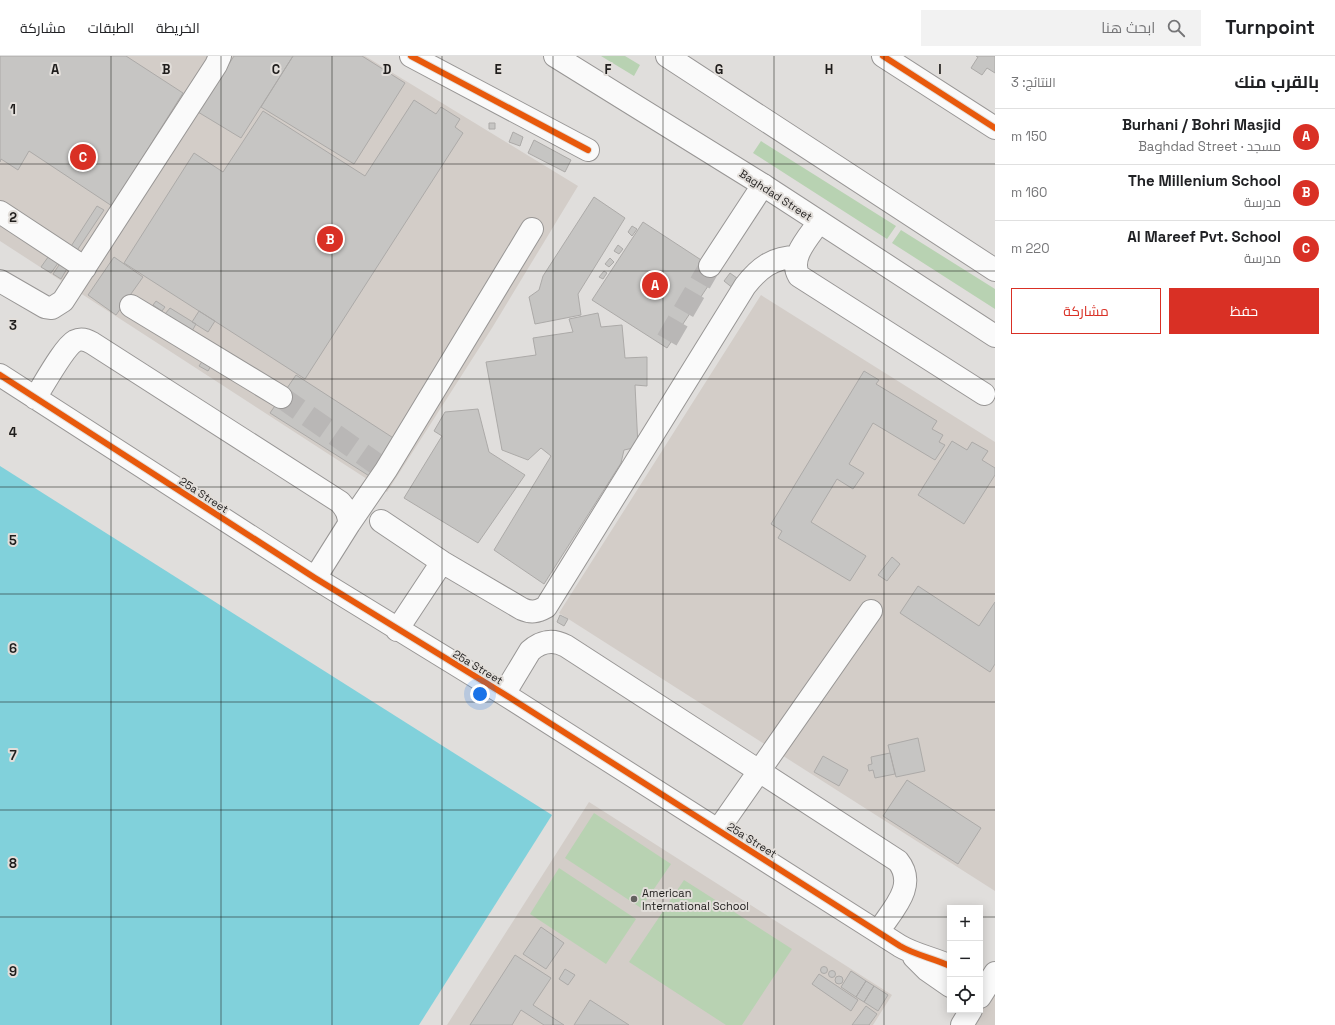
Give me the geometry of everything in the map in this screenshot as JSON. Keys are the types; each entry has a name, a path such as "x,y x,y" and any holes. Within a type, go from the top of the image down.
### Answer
{"street":[{"path":"0,281 37,304 52,308 63,301 216,65 220,56"},
{"path":"411,56 588,150"},
{"name":"Baghdad Street","path":"555,56 763,186 995,336"},
{"path":"667,56 995,270"},
{"path":"883,56 995,128"},
{"path":"710,266 763,186"},
{"path":"0,212 85,268"},
{"path":"819,222 796,257 796,270 804,280 984,394"},
{"path":"315,578 532,229"},
{"path":"381,521 442,562 530,612 538,612 546,607 745,286 759,270 767,264 786,257 796,257"},
{"path":"131,306 281,397"},
{"path":"35,398 69,346 80,339 87,340 340,502 349,516 349,524"},
{"name":"25a Street","path":"0,375 315,578 397,630 504,694 911,953 927,970 947,984"},
{"path":"397,630 442,562"},
{"path":"718,830 871,610"},
{"path":"504,694 530,652 536,646 551,641 559,642 898,861 906,876 904,892 878,932"},
{"name":"25a Street","path":"911,953 929,956 947,965"},
{"path":"962,1025 970,1013"}],"shaded area":[{"path":"0,56 365,56 578,186 492,328 387,492 0,241"},
{"path":"761,295 995,442 995,891 559,613"},
{"name":"American International School","path":"589,802 892,995 873,1025 447,1025"},
{"path":"995,973 995,1025 962,1025 970,1013 983,1013 983,992"}],"green space":[{"path":"601,56 625,56 640,65 634,76"},
{"path":"761,141 896,226 887,239 753,153"},
{"path":"901,230 995,289 995,309 892,243"},
{"path":"594,813 671,864 641,908 565,858"},
{"path":"559,868 636,919 606,964 530,914"},
{"path":"684,880 792,949 742,1025 726,1025 629,962"}],"water":[{"path":"0,466 552,815 419,1025 0,1025"}],"building":[{"path":"0,56 126,56 183,93 112,206 29,151 18,170 1,159 0,162"},
{"path":"234,56 293,56 241,138 198,112"},
{"path":"293,56 362,56 405,83 354,164 261,107"},
{"path":"976,56 995,56 995,73 987,68 982,75 971,68 978,57"},
{"path":"414,100 436,114 441,107 460,119 455,127 463,133 305,379 124,263 194,153 223,172 263,111 365,176"},
{"path":"489,123 495,123 495,129 489,129"},
{"path":"513,132 523,137 520,146 509,142"},
{"path":"534,140 571,160 565,172 528,153"},
{"path":"594,197 625,218 578,294 581,315 535,324 529,297 539,290 543,276"},
{"path":"97,206 104,210 72,258 66,254"},
{"path":"643,222 718,271 667,348 592,300"},
{"path":"632,226 637,229 632,236 628,232"},
{"path":"618,245 623,249 619,254 614,251"},
{"path":"51,253 61,259 51,273 41,267"},
{"path":"114,257 143,277 116,315 88,295"},
{"path":"610,258 614,262 609,267 605,264"},
{"path":"61,262 68,267 61,279 53,274"},
{"path":"604,271 607,273 603,279 599,277"},
{"path":"730,273 741,281 734,289 724,281"},
{"path":"156,301 165,307 162,311 153,305"},
{"path":"170,308 196,324 192,331 165,314"},
{"path":"199,311 215,321 208,332 192,322"},
{"path":"598,313 601,327 622,325 625,358 647,357 647,386 635,385 638,447 624,450 621,463 544,584 494,550 551,456 541,448 528,460 502,450 486,362 536,355 533,338 573,332 569,319"},
{"path":"203,360 211,366 208,371 199,366"},
{"path":"864,371 879,380 876,384 937,421 932,429 943,435 939,442 945,445 935,460 873,423 849,464 864,473 853,489 837,479 811,522 866,556 850,581 778,538 782,531 771,524"},
{"path":"296,375 398,441 374,479 270,413"},
{"path":"478,409 489,452 525,475 478,543 404,498 442,436 434,431 445,412"},
{"path":"952,441 967,450 972,442 988,451 982,460 995,468 995,475 964,524 918,495"},
{"path":"892,557 900,564 887,581 878,575"},
{"path":"918,586 979,626 995,602 995,664 990,672 900,613"},
{"path":"560,615 568,619 564,626 557,622"},
{"path":"918,738 925,771 896,777 888,745"},
{"path":"890,753 895,774 875,778 873,770 869,771 868,765 872,764 871,757"},
{"path":"823,756 848,770 839,786 814,772"},
{"path":"907,780 981,828 958,864 883,816"},
{"path":"541,927 564,943 546,969 523,954"},
{"path":"515,955 551,978 533,1005 564,1025 544,1025 521,1010 512,1025 470,1025"},
{"path":"824,966 827,967 827,973 824,974 821,973 820,970 821,967"},
{"path":"565,969 575,975 568,985 559,979"},
{"path":"832,971 835,974 832,977 829,974"},
{"path":"851,971 866,981 856,997 841,987"},
{"path":"819,974 858,1000 851,1011 812,984"},
{"path":"839,976 842,977 842,983 839,984 836,983 835,980 836,977"},
{"path":"866,981 874,986 864,1002 856,997"},
{"path":"874,986 888,995 878,1011 864,1002"},
{"path":"590,1000 629,1025 574,1025"},
{"path":"866,1006 877,1014 869,1025 852,1025"}],"tunnel":[{"path":"667,340 710,266"},
{"path":"281,397 381,467"}],"cycle path":[{"path":"411,56 588,150"},
{"path":"883,56 995,128"},
{"path":"0,375 315,578 504,694 900,946 947,965"}],"place":[{"name":"Al Mareef Pvt. School","path":"83,157"},
{"name":"The Millenium School","path":"330,239"},
{"name":"Burhani / Bohri Masjid","path":"655,285"},
{"name":"American International School","path":"634,899"}]}
